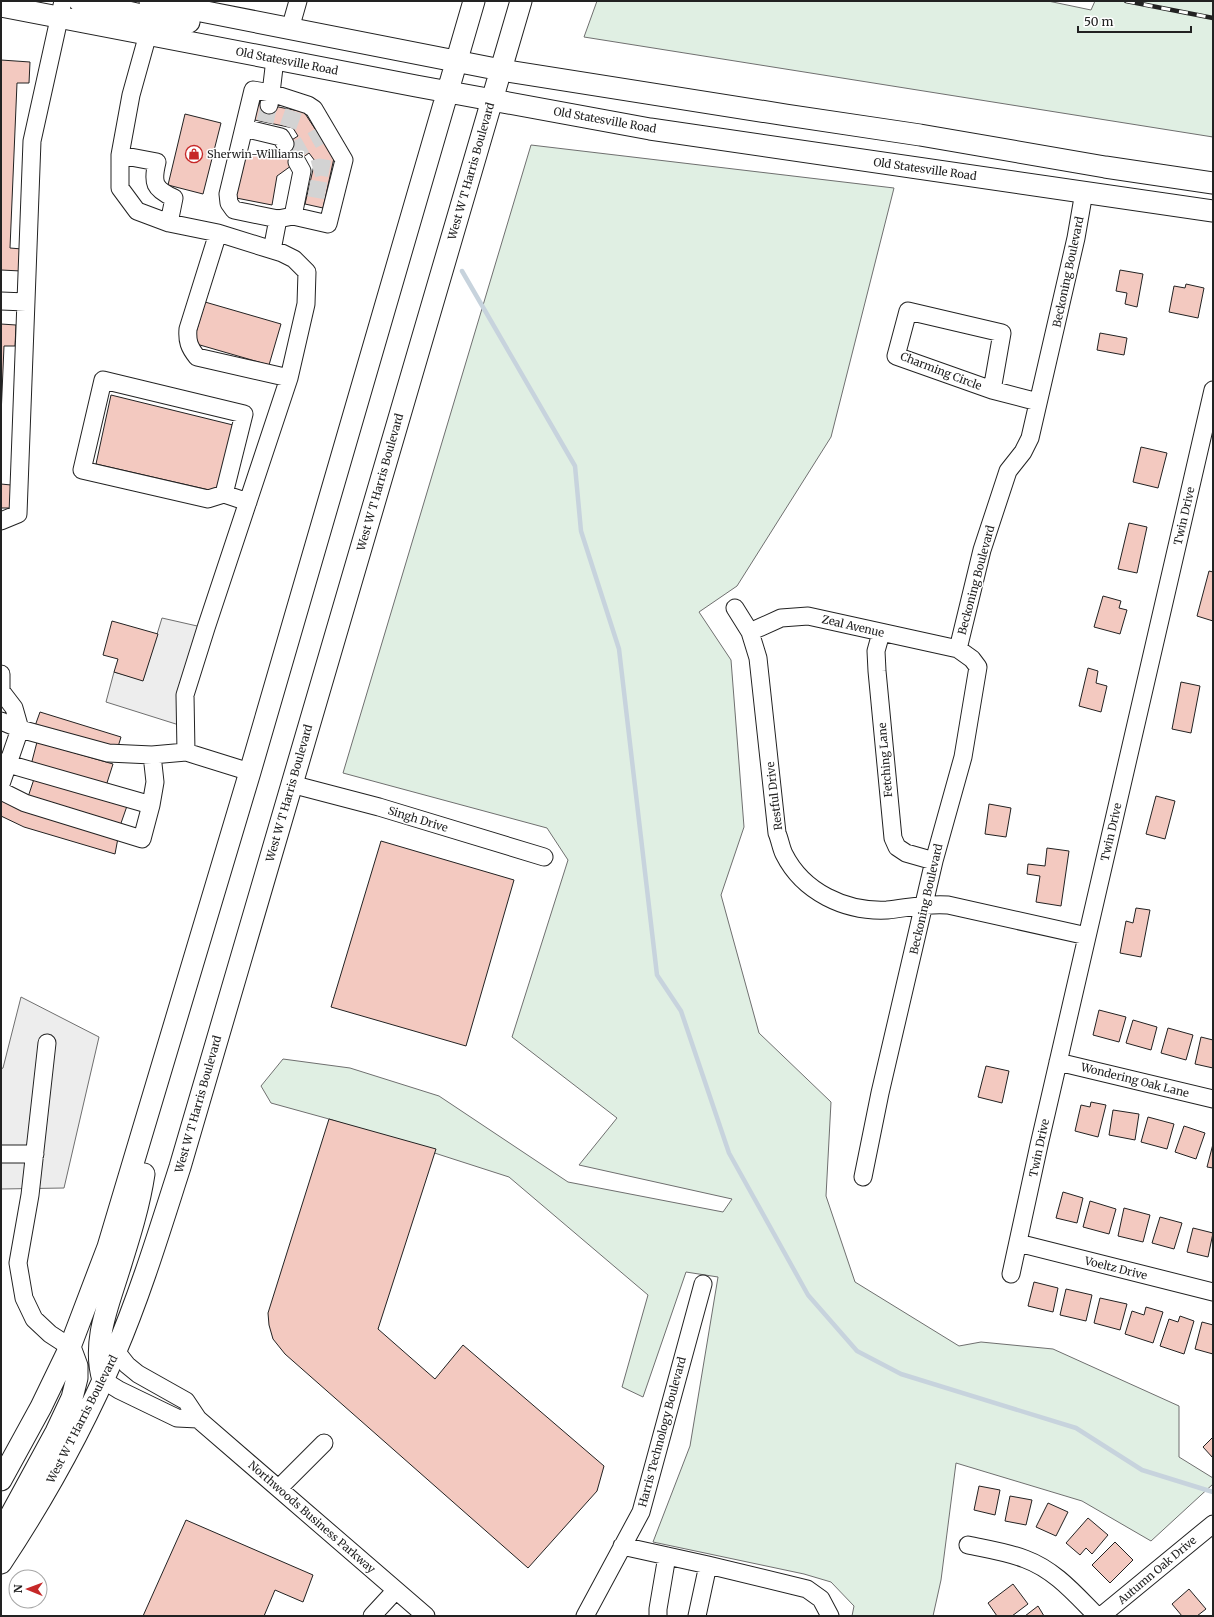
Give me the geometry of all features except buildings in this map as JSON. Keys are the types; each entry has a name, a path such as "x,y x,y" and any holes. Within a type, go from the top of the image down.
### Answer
{"main road":[{"path":"80,1 153,11"},
{"path":"1,1480 41,1407 70,1347 108,1247 250,772 474,1"},
{"name":"West W T Harris Boulevard","path":"1,1563 39,1501 103,1380 116,1351 160,1232 521,1"},
{"name":"Old Statesville Road","path":"1,6 153,11 265,24 500,70 786,116 920,135 1105,167 1213,183"},
{"name":"Old Statesville Road","path":"153,11 276,59 447,92 650,128 1213,211"},
{"path":"103,1380 100,1368 100,1338 103,1322 130,1232 143,1180 162,1067"},
{"path":"1,1533 56,1432 72,1398 77,1378 77,1366 70,1347"}],"street":[{"path":"290,30 298,1"},
{"path":"1,520 18,514 32,141 61,9"},
{"path":"153,11 131,95 120,155 120,188 137,211 169,223 218,233 272,250 294,258 307,272 306,304 289,378 185,695 186,752"},
{"path":"270,99 276,59"},
{"path":"253,90 270,99 314,110 323,134 344,160 336,170 331,192 328,224 234,210 229,203 228,194 253,90"},
{"path":"244,128 264,128 285,136"},
{"path":"120,155 157,162 153,176 156,186 161,192 174,198 169,223"},
{"path":"272,250 304,175"},
{"name":"Beckoning Boulevard","path":"863,1177 880,1093 925,905 934,861 963,757 978,667 972,659 958,649 982,550 1008,471 1023,452 1030,438 1076,238 1084,192"},
{"path":"218,233 188,329 187,340 190,348 197,357 289,378"},
{"path":"1,301 26,302"},
{"name":"Charming Circle","path":"992,390 1002,333 908,311 896,356 992,390 1038,402"},
{"path":"224,494 244,414 103,380 82,470 208,499 224,494 248,502"},
{"name":"Twin Drive","path":"1011,1274 1058,1062 1213,390"},
{"name":"Restful Drive","path":"735,608 750,632 758,658 778,834 784,853 805,882 817,892 851,907 886,910 925,905 948,905 1087,936"},
{"name":"Zeal Avenue","path":"750,632 781,618 808,616 958,649"},
{"name":"Fetching Lane","path":"881,633 876,651 877,671 893,838 897,848 906,853 934,861"},
{"path":"1,674 1,691 14,708 20,729 4,763 1,784"},
{"path":"1,721 20,729 108,753 152,755 186,752 250,772"},
{"path":"1,791 25,803 142,839 151,806 155,782 152,755"},
{"path":"4,763 151,806"},
{"name":"Singh Drive","path":"291,784 379,807 544,856"},
{"path":"47,1043 30,1195 18,1263 24,1298 34,1319 50,1334 70,1347"},
{"name":"Wondering Oak Lane","path":"1058,1062 1213,1099"},
{"path":"1,1154 35,1154"},
{"name":"Voeltz Drive","path":"1018,1243 1213,1292"},
{"name":"Harris Technology Boulevard","path":"585,1616 641,1512 703,1284"},
{"name":"Northwoods Business Parkway","path":"116,1351 127,1365 138,1374 186,1401 198,1419 426,1616"},
{"path":"103,1380 119,1390 177,1418 198,1419"},
{"path":"279,1488 324,1443"},
{"name":"Autumn Oak Drive","path":"1101,1616 1213,1524"},
{"path":"968,1545 1025,1559 1049,1571 1065,1583 1097,1616"},
{"path":"622,1546 807,1588 821,1599 830,1616"},
{"path":"658,1616 667,1556"},
{"path":"697,1616 708,1565"},
{"path":"372,1616 396,1590"}],"green space":[{"path":"597,1 1048,1 1091,10 1095,1 1213,1 1213,137 584,37"},
{"path":"531,145 894,188 831,437 737,586 699,612 731,660 744,827 721,895 759,1033 831,1102 826,1196 855,1282 959,1346 981,1342 1053,1349 1179,1406 1179,1457 1213,1478 1213,1484 1151,1541 1082,1501 956,1463 941,1580 933,1616 852,1616 854,1606 831,1582 804,1574 653,1542 690,1446 718,1277 686,1272 643,1397 622,1387 648,1295 509,1177 329,1119 271,1103 261,1086 283,1059 350,1068 439,1096 568,1182 723,1212 732,1199 579,1165 617,1118 512,1037 568,860 547,828 343,773"}],"shaded area":[{"path":"162,618 206,628 179,725 106,702 114,672 143,680"},
{"path":"21,997 99,1037 64,1188 1,1189 1,1069 3,1068"}],"waterway":[{"path":"462,271 575,466 581,531 619,649 657,975 681,1011 729,1153 808,1295 857,1351 901,1374 1076,1428 1142,1470 1213,1492"}],"tunnel":[{"path":"265,122 269,105"},
{"path":"288,127 294,110"},
{"path":"290,153 320,136"},
{"path":"313,169 320,167 331,169"},
{"path":"309,188 326,191"}],"railway":[{"path":"1126,1 1213,18"}],"place":[{"name":"Sherwin-Williams","path":"194,154"}]}
